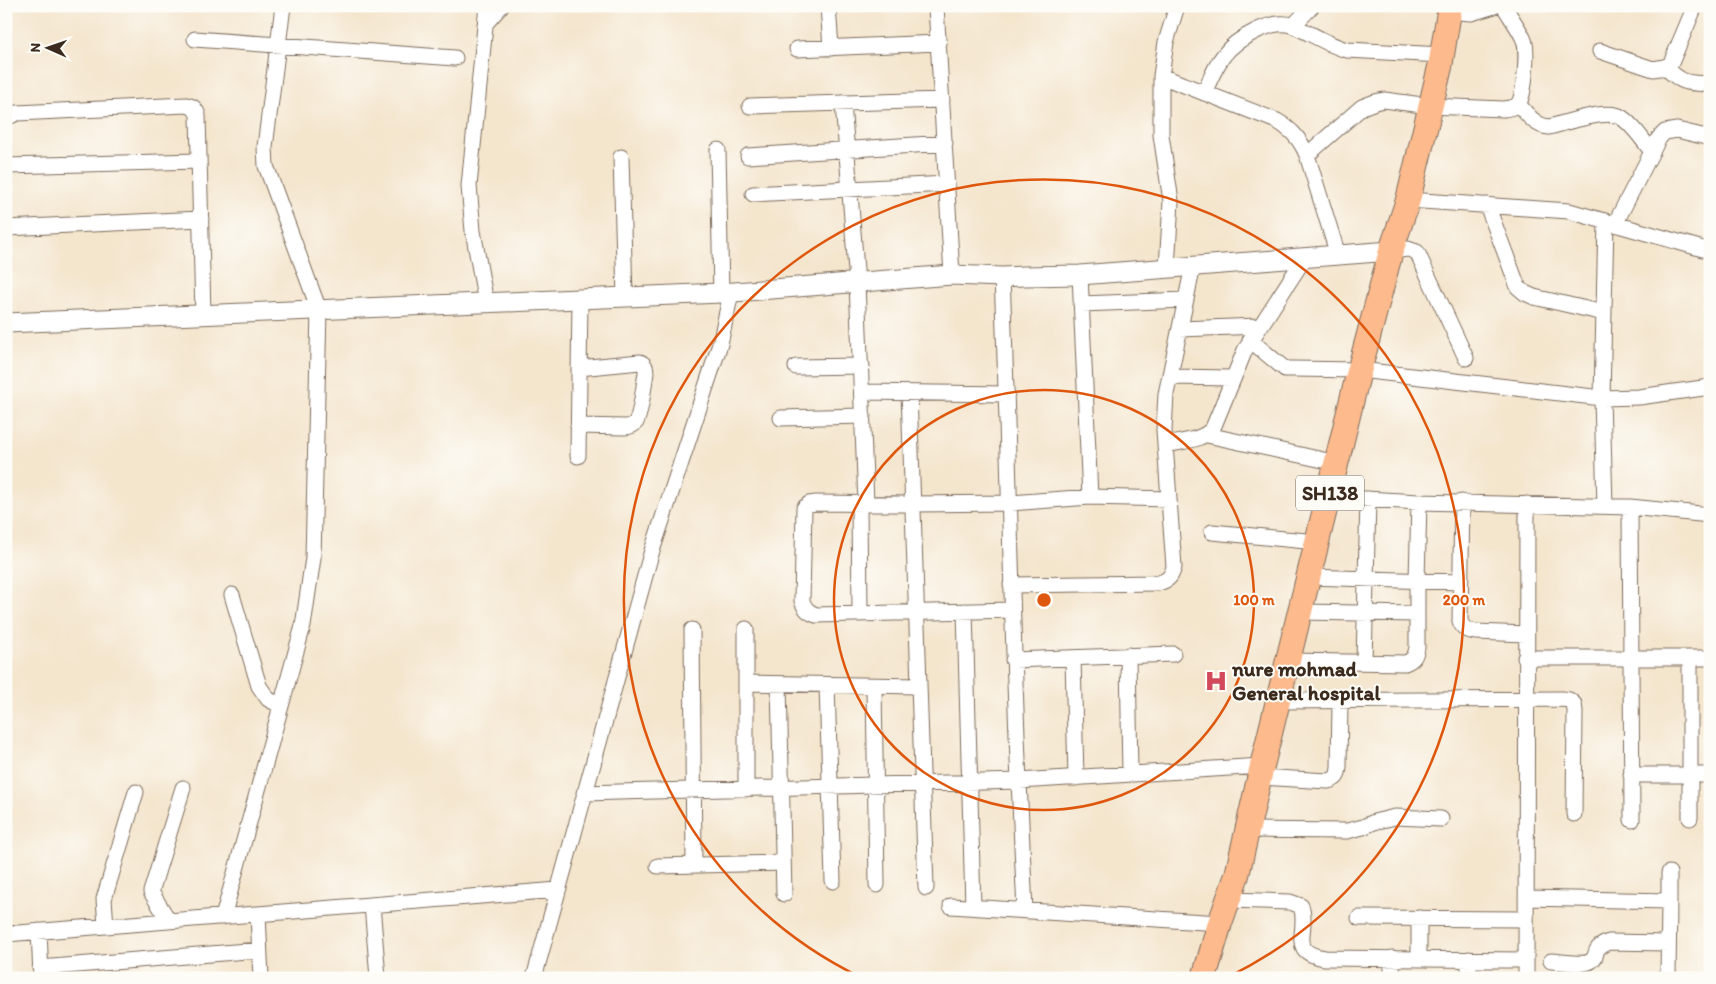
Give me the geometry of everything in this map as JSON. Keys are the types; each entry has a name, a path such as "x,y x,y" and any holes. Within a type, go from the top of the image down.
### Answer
{"main road":[{"name":"SH138","path":"1204,978 1220,922 1237,875 1260,771 1360,370 1391,251 1408,200 1442,55 1450,9"}],"street":[{"path":"223,916 303,626 313,558 319,310 266,166 265,147 283,6"},
{"path":"486,303 473,231 469,186 487,6"},
{"path":"486,24 501,6"},
{"path":"828,6 831,48"},
{"path":"936,6 952,275"},
{"path":"1167,268 1171,201 1161,135 1161,76 1166,42 1177,6"},
{"path":"1450,9 1470,13 1494,6"},
{"path":"1307,155 1362,107 1375,102 1384,100 1430,106 1513,108 1522,97 1526,52 1524,41 1504,6"},
{"path":"1600,51 1653,69 1666,67 1671,63 1695,6"},
{"path":"1204,93 1220,60 1232,46 1265,26 1302,14 1334,47 1347,50 1442,55"},
{"path":"194,39 455,58"},
{"path":"797,49 939,44"},
{"path":"1666,67 1679,80 1685,83 1710,84"},
{"path":"1161,76 1277,121 1290,129 1300,140 1307,155 1338,255"},
{"path":"750,106 942,100"},
{"path":"843,103 862,366 863,503 860,614"},
{"path":"1518,104 1537,124 1544,127 1602,115 1613,114 1620,116 1652,152"},
{"path":"6,118 17,113 192,106 198,115 203,315"},
{"path":"1606,506 1602,398 1604,313 1610,222 1659,138 1665,132 1670,130 1710,138"},
{"path":"748,156 944,143"},
{"path":"534,978 651,554 720,344 726,293 718,150"},
{"path":"621,157 625,297"},
{"path":"6,166 199,162"},
{"path":"753,194 947,184"},
{"path":"1408,200 1568,211 1710,251"},
{"path":"1487,205 1518,287 1534,297 1604,313"},
{"path":"6,228 201,219"},
{"path":"6,323 726,293 952,275 1002,277 1080,275 1408,249 1417,252 1466,358"},
{"path":"1166,445 1199,438 1207,435 1213,428 1232,378 1250,340 1305,257"},
{"path":"1012,584 1158,583 1166,581 1172,576 1174,567 1164,410 1193,266"},
{"path":"1080,275 1090,498"},
{"path":"1002,277 1007,394 1013,660 1026,911"},
{"path":"578,456 580,299"},
{"path":"1081,304 1186,300"},
{"path":"1180,329 1259,326"},
{"path":"1250,340 1285,369 1360,370 1602,398 1639,397 1710,387"},
{"path":"578,426 630,427 635,424 646,373 644,364 640,362 579,368"},
{"path":"796,367 862,366"},
{"path":"1170,378 1232,378"},
{"path":"862,392 1007,394"},
{"path":"909,393 926,888"},
{"path":"781,418 863,416"},
{"path":"1207,435 1337,463"},
{"path":"1329,497 1419,502 1630,507 1710,515"},
{"path":"1012,610 816,615 810,613 802,601 804,508 809,504 816,503 1010,503 1090,498 1169,499"},
{"path":"1364,662 1368,499"},
{"path":"1288,661 1404,663 1411,661 1417,648 1416,580 1419,502"},
{"path":"1462,502 1460,582 1460,621 1462,626 1468,631 1526,634"},
{"path":"1526,978 1527,504"},
{"path":"1630,507 1632,820"},
{"path":"1212,532 1317,542"},
{"path":"1309,577 1460,582"},
{"path":"232,594 259,686 268,699 281,706"},
{"path":"965,611 974,908"},
{"path":"1300,612 1417,614"},
{"path":"746,629 746,789"},
{"path":"692,630 694,865"},
{"path":"1013,660 1173,654"},
{"path":"1128,656 1130,774"},
{"path":"1073,658 1076,778"},
{"path":"1526,658 1710,658"},
{"path":"1690,659 1690,818"},
{"path":"746,683 919,686"},
{"path":"779,684 784,894"},
{"path":"827,685 833,881"},
{"path":"874,686 877,885"},
{"path":"1278,701 1569,700 1574,704 1575,711 1574,814"},
{"path":"584,794 1019,781 1130,774 1260,771 1328,780 1338,776 1340,701"},
{"path":"1632,775 1710,775"},
{"path":"169,921 151,892 184,788"},
{"path":"106,926 104,899 136,792"},
{"path":"1247,830 1347,831 1374,822 1396,818 1442,819"},
{"path":"658,866 783,863"},
{"path":"1668,978 1669,873"},
{"path":"6,934 558,890"},
{"path":"1526,898 1669,901"},
{"path":"1228,900 1290,902 1301,906 1303,911 1302,944 1305,951 1311,956 1325,958 1525,960"},
{"path":"372,905 378,978"},
{"path":"951,906 1220,922"},
{"path":"258,914 261,978"},
{"path":"1359,918 1526,919"},
{"path":"1419,918 1419,959"},
{"path":"39,931 40,973 260,950"},
{"path":"1550,960 1590,962 1600,945 1609,942 1668,943"},
{"path":"1392,958 1392,978"},
{"path":"1469,959 1469,978"}],"place":[{"name":"nure mohmad General hospital","path":"1216,681"}]}
